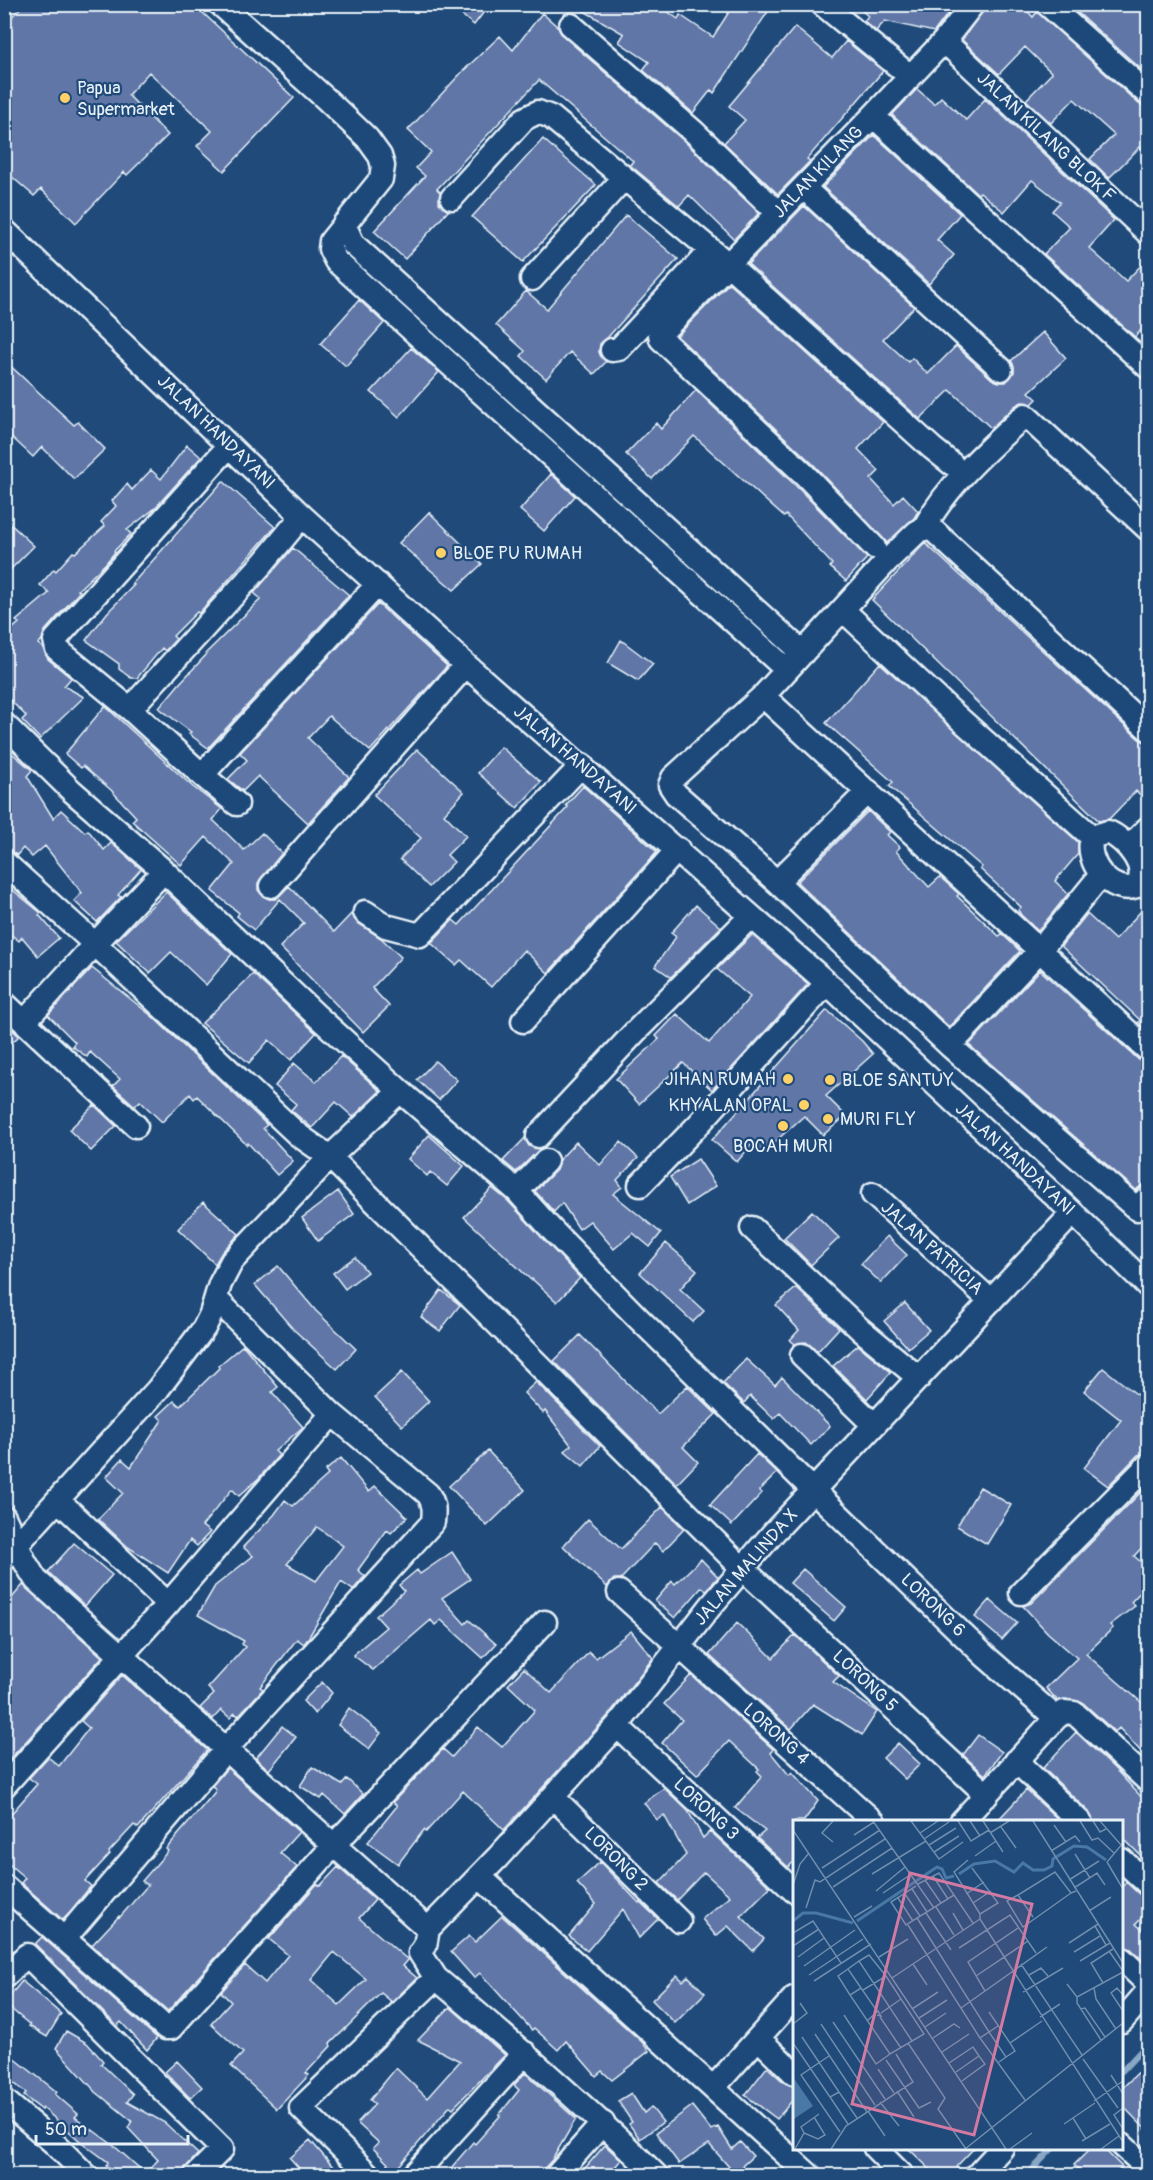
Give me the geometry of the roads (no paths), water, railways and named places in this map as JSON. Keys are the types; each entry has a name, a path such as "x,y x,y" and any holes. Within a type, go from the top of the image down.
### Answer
{"street":[{"path":"220,4 350,121 373,145 380,156 383,166 381,179 331,241 330,249 336,261 788,670"},
{"path":"822,4 910,76"},
{"name":"JALAN KILANG","path":"874,547 805,475 660,336 666,327 779,214 944,41 973,4"},
{"path":"1047,4 1149,94"},
{"path":"571,26 693,131 779,214"},
{"name":"JALAN KILANG BLOK F","path":"944,41 1149,233"},
{"path":"452,198 524,119 538,112 551,117 729,265 952,464"},
{"path":"873,116 1149,367"},
{"path":"532,279 624,178"},
{"path":"804,188 1001,369"},
{"path":"344,224 353,244 803,653"},
{"name":"JALAN HANDAYANI","path":"4,230 302,516 466,665 828,983 1149,1286"},
{"path":"612,350 619,348 711,250"},
{"path":"1145,1209 950,1046 777,882 676,794 670,785 673,778 763,696 788,670 887,561 924,528 935,508 976,461 1025,415 1149,529"},
{"path":"229,446 55,640 57,648 237,804"},
{"path":"130,709 263,563 302,516"},
{"path":"924,528 934,531 1149,729"},
{"path":"202,775 378,584"},
{"path":"843,610 951,711 1092,837"},
{"path":"271,886 466,665"},
{"path":"763,696 1149,1050"},
{"name":"LORONG 6","path":"4,724 72,791 164,871 400,1091 516,1191 638,1318 813,1490 985,1656 1056,1719"},
{"path":"365,912 386,926 420,935 582,765"},
{"path":"777,882 868,790"},
{"path":"1129,847 1149,828"},
{"path":"1108,832 1119,836 1135,855 1144,887 1118,886 1101,875 1091,856 1089,847 1092,837 1108,832"},
{"path":"523,1021 678,849"},
{"name":"LORONG 5","path":"4,862 95,944 297,1134 330,1157 742,1568 987,1795"},
{"path":"25,1021 164,871"},
{"path":"950,1046 1040,950 1101,875"},
{"path":"537,1136 635,1032 751,916"},
{"path":"640,1185 828,983"},
{"path":"4,1003 136,1126"},
{"path":"11,1551 158,1389 204,1328 220,1284 232,1261 330,1157 400,1091"},
{"path":"516,1191 546,1161"},
{"name":"JALAN PATRICIA","path":"873,1194 991,1301"},
{"name":"JALAN MALINDA X","path":"428,1929 480,1876 617,1726 742,1568 1074,1213"},
{"path":"752,1228 860,1329 919,1378"},
{"path":"65,1938 227,1748 433,1522 435,1509 428,1494 332,1414 216,1299"},
{"path":"802,1354 874,1425"},
{"path":"4,1786 168,1604 332,1414"},
{"path":"1022,1593 1149,1466"},
{"path":"58,1500 168,1604"},
{"path":"4,1518 11,1551 25,1562 36,1580 428,1929 425,1946 420,1953 436,1978 525,2053 657,2175"},
{"name":"LORONG 4","path":"619,1592 873,1820"},
{"path":"4,1886 166,2028 171,2028 333,1846 545,1622"},
{"path":"965,1820 1016,1761 1064,1712 1074,1713 1149,1781"},
{"name":"LORONG 3","path":"617,1726 793,1889"},
{"path":"1016,1761 1079,1820"},
{"name":"LORONG 2","path":"553,1797 679,1921"},
{"path":"1123,1861 1149,1884"},
{"path":"480,1876 810,2175"},
{"path":"4,1977 27,1955 222,2149 195,2175"},
{"path":"1123,1960 1149,1984"},
{"path":"370,2175 301,2108 436,1978"},
{"path":"1123,2020 1149,1991"},
{"path":"714,2087 793,2000"},
{"path":"759,2039 793,2071"},
{"path":"413,2175 525,2053"},
{"path":"4,2100 87,2175"},
{"path":"556,2175 603,2123"},
{"path":"1123,2146 1147,2163"},
{"path":"877,2150 903,2175"},
{"path":"976,2175 996,2150"}],"waterway":[{"path":"1123,2070 1148,2043"},
{"path":"1026,2176 1051,2150"}],"place":[{"name":"Papua Supermarket","path":"65,98"},
{"name":"BLOE PU RUMAH","path":"441,553"},
{"name":"JIHAN RUMAH","path":"788,1079"},
{"name":"BLOE SANTUY","path":"830,1080"},
{"name":"KHYALAN OPAL","path":"804,1105"},
{"name":"MURI FLY","path":"828,1119"},
{"name":"BOCAH MURI","path":"783,1126"}]}
